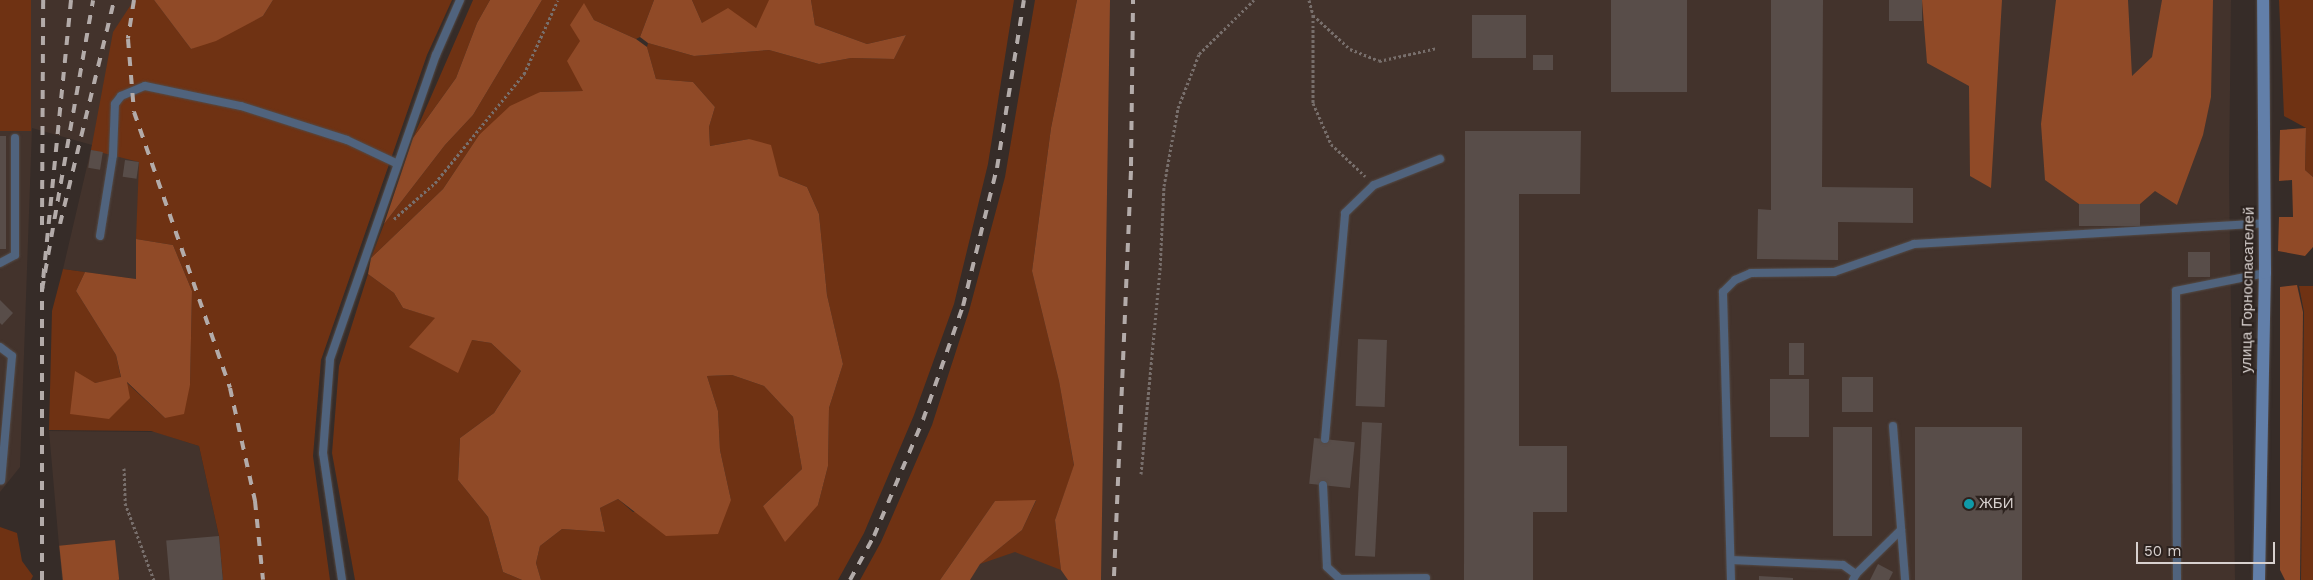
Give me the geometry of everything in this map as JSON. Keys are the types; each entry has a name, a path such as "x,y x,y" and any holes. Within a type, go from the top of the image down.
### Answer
{"street":[{"name":"улица Горноспасателей","path":"2259,580 2265,273 2263,0"}],"lane":[{"path":"342,580 323,453 330,359 436,55 460,0"},
{"path":"100,236 113,155 115,104 121,96 145,86 241,106 347,140 398,164"},
{"path":"0,263 14,255 15,138"},
{"path":"1326,439 1346,214 1374,185 1440,160"},
{"path":"1731,580 1724,292 1735,280 1750,273 1834,272 1914,244 2265,223"},
{"path":"2176,580 2176,291 2265,273"},
{"path":"0,347 12,356 1,481"},
{"path":"1893,426 1905,580"},
{"path":"1323,485 1327,567 1340,579 1426,578"},
{"path":"1731,560 1844,565 1855,577 1901,530"}],"path":[{"path":"373,236 435,183 524,74 558,0"},
{"path":"1140,474 1160,270 1164,186 1178,108 1199,54 1254,0"},
{"path":"1309,0 1313,15 1313,103 1331,144 1374,185"},
{"path":"1313,15 1350,49 1379,61 1437,48"},
{"path":"124,468 125,504 154,580"}],"shaded area":[{"path":"0,0 141,0 141,159 136,279 63,269 92,145 32,128 20,467 0,492"},
{"path":"0,0 31,0 31,131 0,131"},
{"path":"134,0 154,0 191,49 263,16 273,0 452,0 427,55 321,360 313,456 330,580 223,580 219,536 199,446 151,431 49,430 52,311 63,269 85,272 76,291 116,355 121,378 95,383 70,414 126,382 165,418 190,385 192,291 173,245 136,239 139,162 91,150 113,32"},
{"path":"154,0 273,0 263,16 216,41 191,49"},
{"path":"473,0 490,0 477,23 456,78 413,138"},
{"path":"490,0 542,0 473,115 445,145 384,224 413,138 456,78 477,23"},
{"path":"542,0 654,0 640,37 636,39 594,20 584,4 580,41 583,91 540,92 479,135 443,189 371,258 384,224 445,145 473,115"},
{"path":"654,0 692,0 702,23 728,8 756,28 769,0 811,0 815,25 867,44 906,35 894,59 851,58 819,64 769,50 694,56 648,43 640,37"},
{"path":"692,0 769,0 769,4 756,28 702,23"},
{"path":"811,0 1014,0 988,164 954,304 914,415 864,533 838,580 541,580 536,563 540,546 562,529 605,532 600,508 618,499 633,512 731,500 720,450 718,411 707,376 732,375 764,386 793,417 802,469 763,506 818,505 828,466 829,408 843,364 827,295 819,214 807,187 779,176 749,139 710,146 709,127 715,107 693,82 656,79 647,47 648,43 694,56 769,50 819,64 851,58 894,59 906,35 867,44 815,25"},
{"path":"1035,0 1077,0 1051,128 1032,271 1059,381 1074,466 1055,520 1061,570 1015,552 980,564 1022,530 1036,501 995,501 940,580 860,580 881,542 932,425 969,311 1005,177"},
{"path":"1077,0 1110,0 1101,580 1068,580 1061,570 1055,520 1074,465 1059,381 1032,271 1051,128"},
{"path":"1100,0 2231,0 2229,178 2235,580 956,580"},
{"path":"1922,0 2002,0 1991,188 1970,176 1969,86 1927,63"},
{"path":"2056,0 2128,0 2132,76 2152,57 2162,0 2213,0 2211,97 2203,135 2177,205 2155,191 2140,204 2079,204 2045,180 2041,124"},
{"path":"2279,0 2313,0 2313,177 2305,170 2306,128 2284,116"},
{"path":"584,3 594,20 636,39 647,47 656,79 693,82 715,107 709,127 710,146 749,139 771,145 779,176 807,187 819,214 827,295 843,364 829,408 828,466 818,505 785,542 763,506 802,469 793,417 764,386 732,375 707,376 718,411 720,450 731,500 718,534 666,536 618,499 600,508 605,532 562,529 540,546 536,563 541,580 522,580 503,572 488,517 458,480 460,438 494,413 521,371 491,343 472,340 458,373 409,347 435,318 403,308 394,293 368,274 371,258 443,189 479,135 510,106 540,92 583,91 567,61 580,41 570,25"},
{"path":"2306,128 2305,170 2313,177 2313,247 2305,256 2278,251 2279,217 2293,217 2292,180 2279,181 2280,130"},
{"path":"136,239 173,245 192,291 190,385 184,414 165,418 127,382 130,398 109,419 70,414 75,371 95,383 121,377 116,355 76,291 85,272 136,279"},
{"path":"368,274 394,293 403,308 436,318 410,347 472,340 491,343 521,371 494,413 460,438 458,480 488,517 503,572 522,580 355,580 332,453 339,366"},
{"path":"2297,285 2303,312 2300,580 2285,580 2280,570 2280,287"},
{"path":"2299,286 2313,286 2313,580 2301,580 2304,312"},
{"path":"49,431 156,432 199,446 219,536 223,580 62,580"},
{"path":"1036,500 1022,530 980,564 970,580 940,580 995,501"},
{"path":"0,527 17,533 22,561 33,576 31,580 0,580"},
{"path":"115,540 119,580 63,580 59,546"}],"building":[{"path":"1611,0 1687,0 1687,92 1611,92"},
{"path":"1771,0 1823,0 1822,187 1913,188 1913,223 1838,222 1838,260 1757,259 1758,209 1771,210"},
{"path":"1889,0 1922,0 1922,21 1889,21"},
{"path":"1472,15 1526,15 1526,58 1472,58"},
{"path":"1533,55 1553,55 1553,70 1533,70"},
{"path":"1465,131 1581,131 1580,194 1519,194 1519,446 1567,446 1567,512 1533,512 1533,580 1464,580"},
{"path":"0,136 6,136 6,249 0,249"},
{"path":"91,150 103,152 100,170 88,168"},
{"path":"125,160 139,162 136,179 123,177"},
{"path":"2079,204 2140,204 2140,226 2079,226"},
{"path":"2188,252 2210,252 2210,277 2188,277"},
{"path":"0,300 13,313 2,325 0,323"},
{"path":"1358,339 1387,340 1385,407 1356,406"},
{"path":"1789,343 1804,343 1804,375 1789,375"},
{"path":"1842,377 1873,377 1873,412 1842,412"},
{"path":"1770,379 1809,379 1809,437 1770,437"},
{"path":"1362,422 1382,423 1375,557 1355,556"},
{"path":"1833,427 1872,427 1872,536 1833,536"},
{"name":"ЖБИ","path":"1915,427 2022,427 2022,580 1915,580"},
{"path":"1314,438 1355,442 1350,488 1309,484"},
{"path":"219,536 223,580 170,580 166,541"},
{"path":"1878,564 1893,572 1889,580 1870,580"},
{"path":"1759,576 1793,578 1793,580 1759,580"}],"railway":[{"path":"42,225 43,0"},
{"path":"71,0 42,290 93,0"},
{"path":"60,224 114,0"},
{"path":"134,0 128,39 134,112 230,388 255,501 263,580"},
{"path":"850,580 874,536 923,420 963,306 997,168 1024,0"},
{"path":"1114,576 1131,166 1133,0"},
{"path":"42,283 42,580"}],"place":[{"name":"ЖБИ","path":"1969,504"}]}
